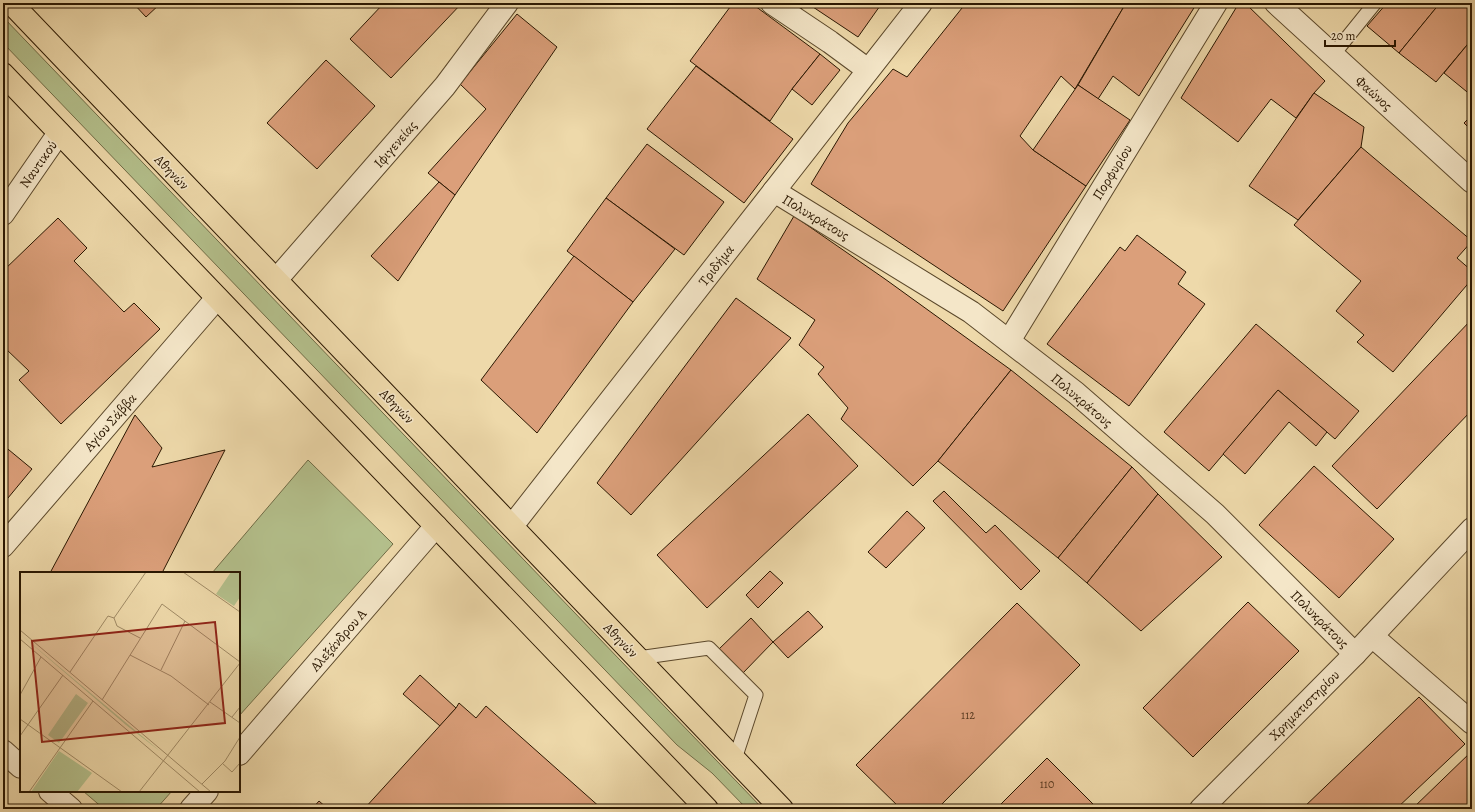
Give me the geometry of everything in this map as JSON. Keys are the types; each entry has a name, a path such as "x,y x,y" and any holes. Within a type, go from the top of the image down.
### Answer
{"highway":[{"name":"Αθηνών","path":"11,3 782,809"},
{"path":"3,74 436,526 699,805"}],"street":[{"name":"Ιφιγενείας","path":"276,280 445,86 508,3"},
{"path":"772,3 830,42 868,70"},
{"name":"Τριδήμα","path":"512,526 921,3"},
{"name":"Πορφυρίου","path":"1009,341 1216,3"},
{"name":"Φαώνος","path":"1276,3 1472,182"},
{"name":"Ναυτικού","path":"3,214 59,133"},
{"name":"Πολυκράτους","path":"774,191 971,312 1076,393 1214,514 1355,654"},
{"name":"Αγίου Σάββα","path":"3,546 217,298"},
{"name":"Αλεξάνδρου Α","path":"240,753 436,526"},
{"name":"Χρηματιστηρίου","path":"1201,809 1355,654 1472,530"},
{"name":"Πολυκράτους","path":"1372,636 1472,723"},
{"path":"3,751 20,765"},
{"path":"51,792 71,809"},
{"path":"191,809 206,792"}],"lane":[{"path":"1333,55 1375,3"},
{"path":"638,658 709,648 756,695 735,759"}],"green space":[{"path":"3,17 763,809 747,809 712,773 677,745 3,43"},
{"path":"308,460 393,544 240,715 240,572 213,572"},
{"path":"84,792 171,792 156,809 104,809"}],"building":[{"path":"133,3 161,3 146,17"},
{"path":"384,3 462,3 391,78 350,39"},
{"path":"733,3 751,3 820,54 792,89 770,121 690,61"},
{"path":"786,3 806,3 798,13"},
{"path":"807,3 882,3 858,37"},
{"path":"966,3 1126,3 1075,89 1061,76 1020,136 1033,150 1086,186 1003,311 811,184 848,123 893,69 907,77"},
{"path":"1126,3 1197,3 1139,96 1113,76 1098,99 1078,85"},
{"path":"1239,3 1245,3 1325,81 1314,93 1296,118 1271,99 1238,142 1181,98"},
{"path":"1387,3 1440,3 1399,53 1367,26"},
{"path":"1440,3 1472,3 1472,39 1436,82 1399,53"},
{"path":"517,14 557,47 455,195 428,173 486,109 460,84"},
{"path":"1472,39 1472,96 1444,73"},
{"path":"820,54 840,70 812,105 792,89"},
{"path":"326,60 375,106 317,169 267,123"},
{"path":"696,66 793,139 744,203 647,129"},
{"path":"1078,85 1130,120 1086,186 1033,150"},
{"path":"1314,93 1364,127 1361,147 1298,220 1249,186"},
{"path":"1472,115 1472,131 1464,123"},
{"path":"647,144 724,202 684,255 606,198"},
{"path":"1361,147 1472,241 1457,258 1472,271 1472,279 1393,372 1357,342 1364,335 1336,311 1361,281 1294,225"},
{"path":"439,182 455,195 398,281 371,256"},
{"path":"606,198 675,249 633,302 567,251"},
{"path":"794,216 885,279 1011,370 938,461 913,486 841,419 848,408 818,374 824,367 799,345 815,320 757,279"},
{"path":"58,218 87,248 74,261 124,312 134,303 160,329 61,424 19,380 29,371 6,349 3,352 3,271"},
{"path":"1137,235 1186,272 1178,284 1205,304 1129,406 1047,344 1120,247 1125,251"},
{"path":"574,256 633,302 537,433 481,380"},
{"path":"736,298 791,338 631,515 597,483"},
{"path":"1472,319 1472,410 1377,509 1332,466"},
{"path":"1256,324 1359,411 1335,439 1278,390 1209,471 1164,432"},
{"path":"1011,370 1132,467 1058,558 938,461"},
{"path":"1278,390 1327,432 1316,446 1289,422 1245,474 1223,454"},
{"path":"808,414 858,466 707,608 657,555"},
{"path":"135,415 162,448 152,467 225,450 163,572 51,572"},
{"path":"3,445 32,469 3,504"},
{"path":"1314,466 1394,539 1339,598 1259,525"},
{"path":"1132,467 1158,494 1087,583 1058,558"},
{"path":"944,491 986,533 995,525 1040,571 1021,590 933,501"},
{"path":"1158,494 1222,557 1141,631 1087,583"},
{"path":"907,511 925,528 886,568 868,552"},
{"path":"770,571 783,583 758,608 746,595"},
{"path":"1248,602 1299,651 1193,757 1143,708"},
{"path":"1017,603 1080,665 937,809 901,809 856,765"},
{"path":"808,611 823,627 788,658 773,642"},
{"path":"751,618 773,642 742,674 718,650"},
{"path":"420,675 456,708 440,726 403,694"},
{"path":"1419,697 1465,744 1396,809 1302,809"},
{"path":"459,703 476,718 486,706 602,809 364,809"},
{"path":"1472,751 1472,809 1412,809"},
{"path":"1047,758 1098,809 996,809"},
{"path":"319,801 328,809 312,809"}]}
